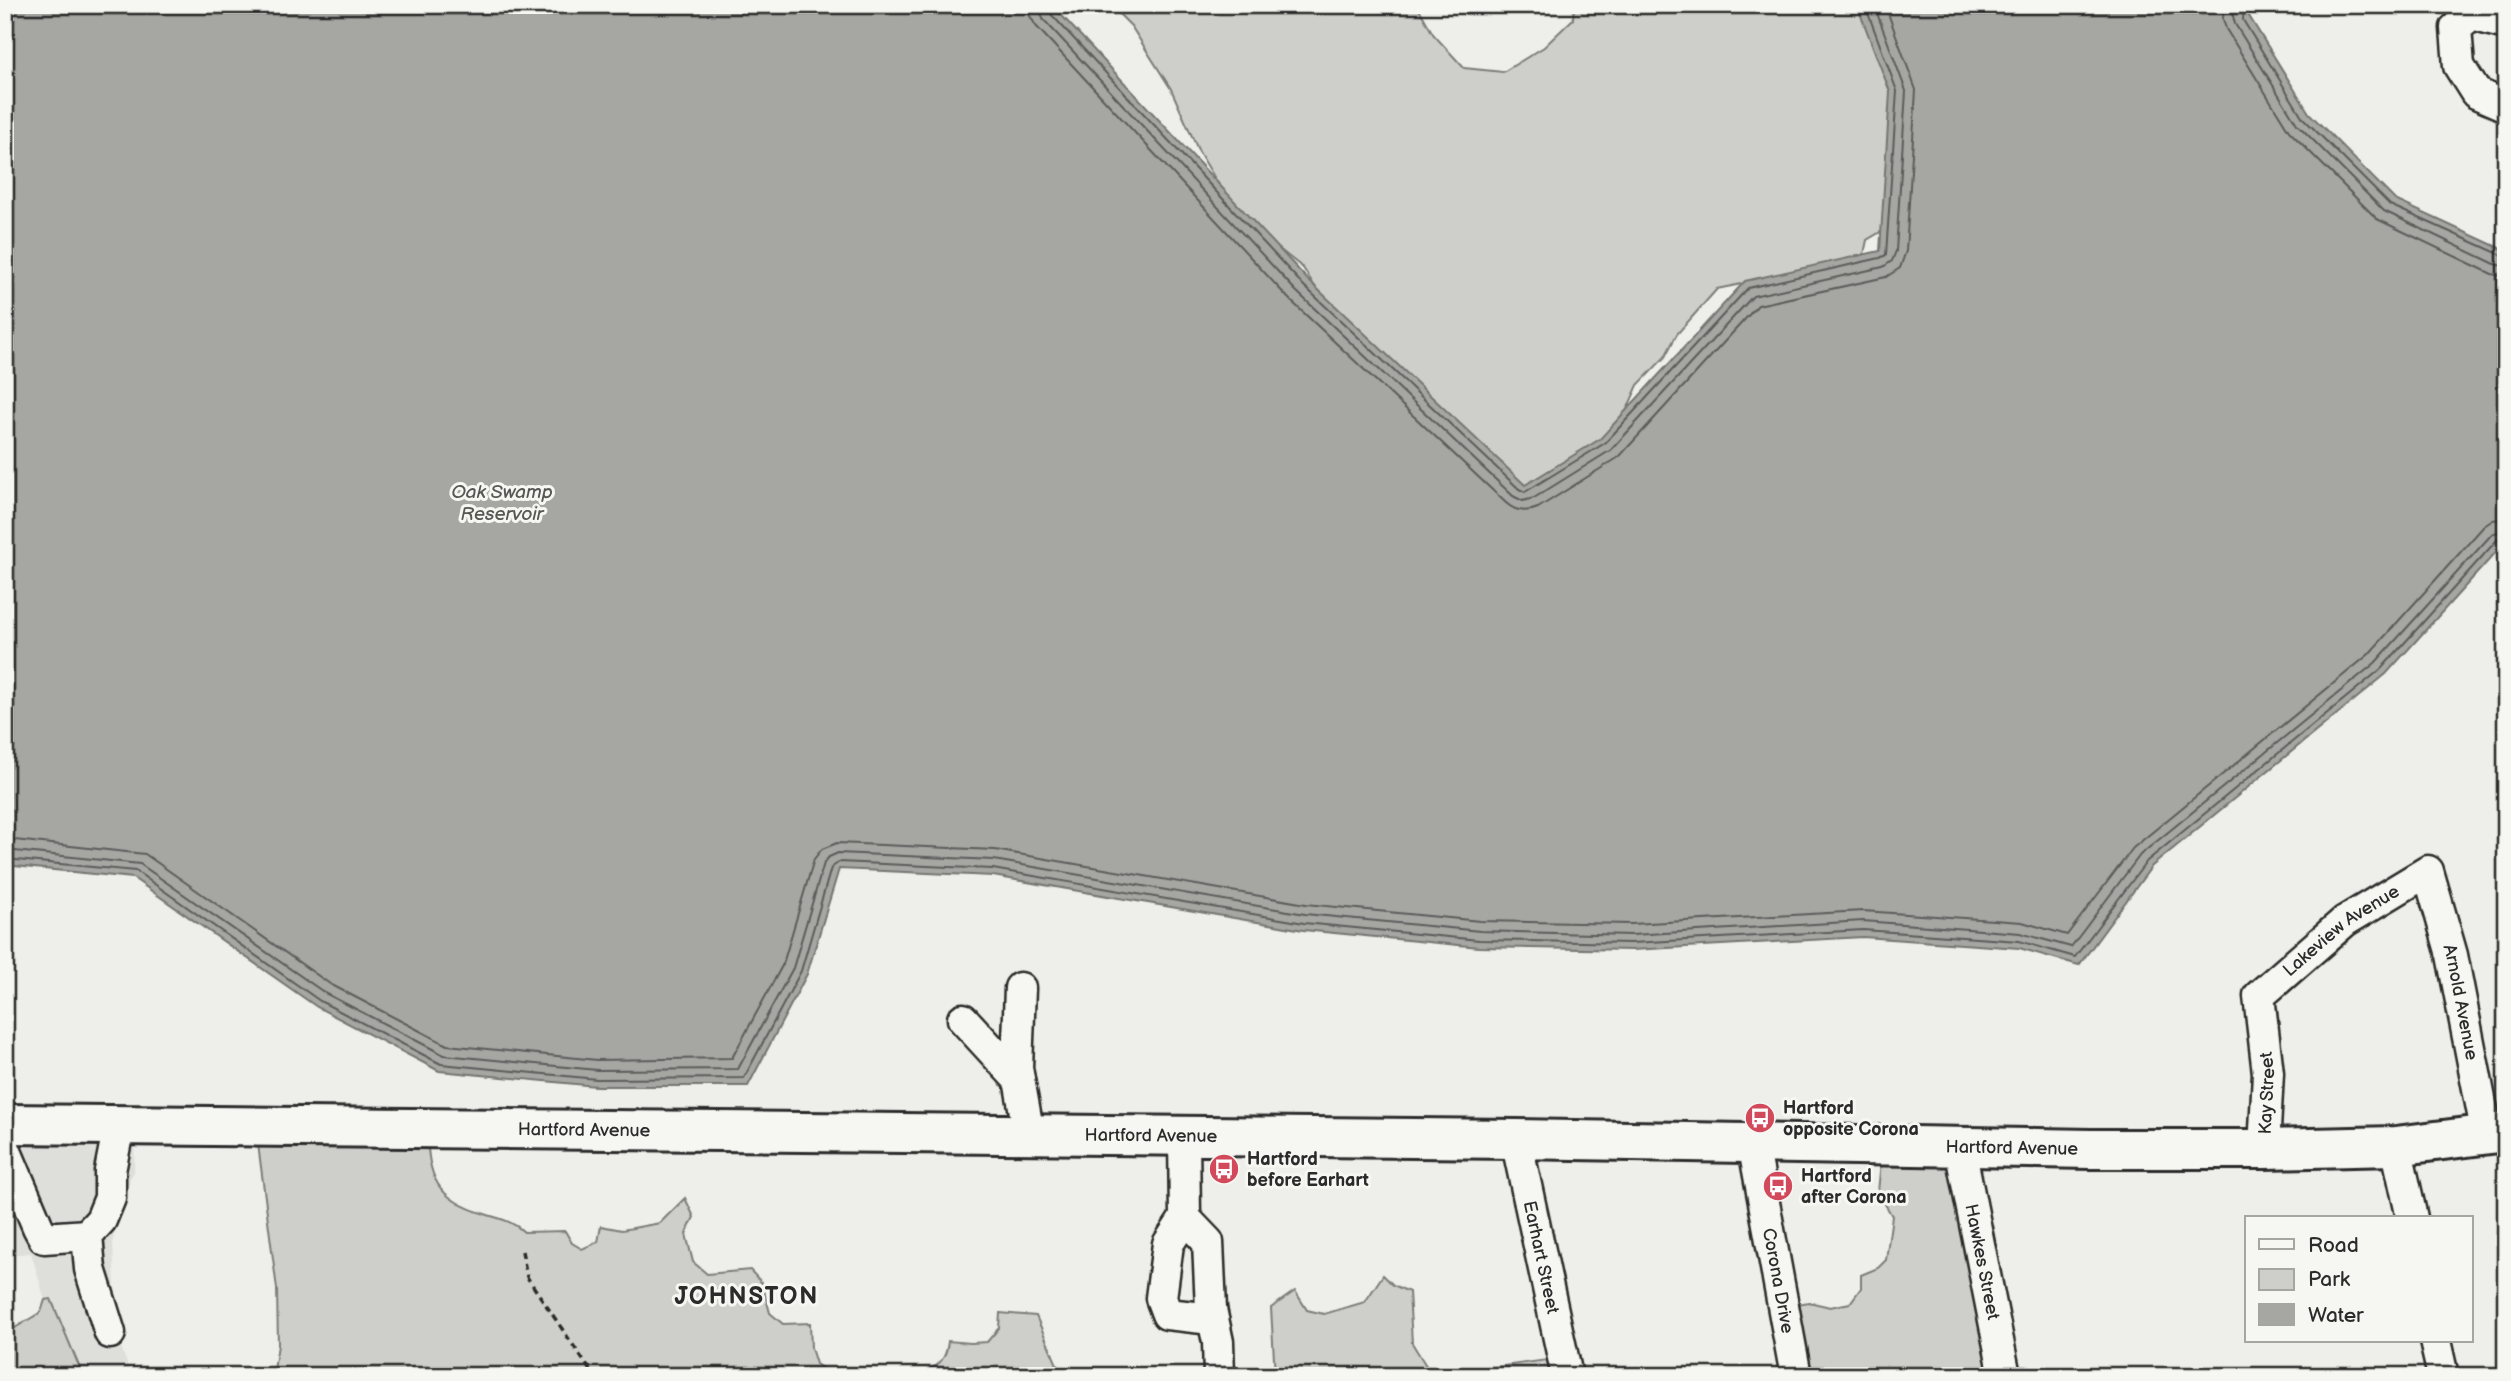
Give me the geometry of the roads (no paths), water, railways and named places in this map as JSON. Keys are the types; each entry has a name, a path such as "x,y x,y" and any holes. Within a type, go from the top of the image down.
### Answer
{"highway":[{"name":"Hartford Avenue","path":"5,1124 1516,1139 1960,1148 2264,1149 2396,1146 2496,1133"}],"street":[{"path":"2506,24 2472,15 2456,28 2459,66 2476,93 2506,106"},
{"name":"Lakeview Avenue","path":"2259,996 2345,921 2428,872"},
{"name":"Arnold Avenue","path":"2428,872 2452,955 2496,1133"},
{"path":"1020,988 1017,1068 1029,1135"},
{"name":"Kay Street","path":"2259,996 2269,1073 2264,1149"},
{"path":"963,1019 1019,1080"},
{"path":"5,1149 44,1238 87,1234 101,1220 110,1198 110,1171 119,1125"},
{"path":"1184,1136 1185,1218 1168,1244 1161,1297 1167,1314 1203,1318 1211,1309"},
{"name":"Earhart Street","path":"1516,1139 1567,1376"},
{"name":"Corona Drive","path":"1754,1143 1796,1376"},
{"path":"2396,1146 2412,1216"},
{"name":"Hawkes Street","path":"1960,1148 2005,1376"},
{"path":"1185,1218 1208,1242 1211,1309 1218,1342 1219,1376"},
{"path":"87,1234 90,1269 110,1333"},
{"path":"2435,1342 2443,1376"}],"water":[{"name":"Oak Swamp Reservoir","path":"5,5 1052,5 1308,280 1525,485 1600,439 1745,281 1880,251 1890,92 1857,5 2251,5 2249,16 2309,113 2395,200 2506,251 2506,541 2386,674 2152,866 2079,965 2019,948 1863,937 1632,950 1479,947 1303,930 993,876 839,869 807,974 748,1086 596,1086 439,1071 317,1007 133,878 5,865"}],"place":[{"name":"Hartford opposite Corona","path":"1760,1118"},
{"name":"Hartford before Earhart","path":"1224,1169"},
{"name":"Hartford after Corona","path":"1778,1186"}],"district":[{"name":"JOHNSTON","path":"747,1296"}]}
